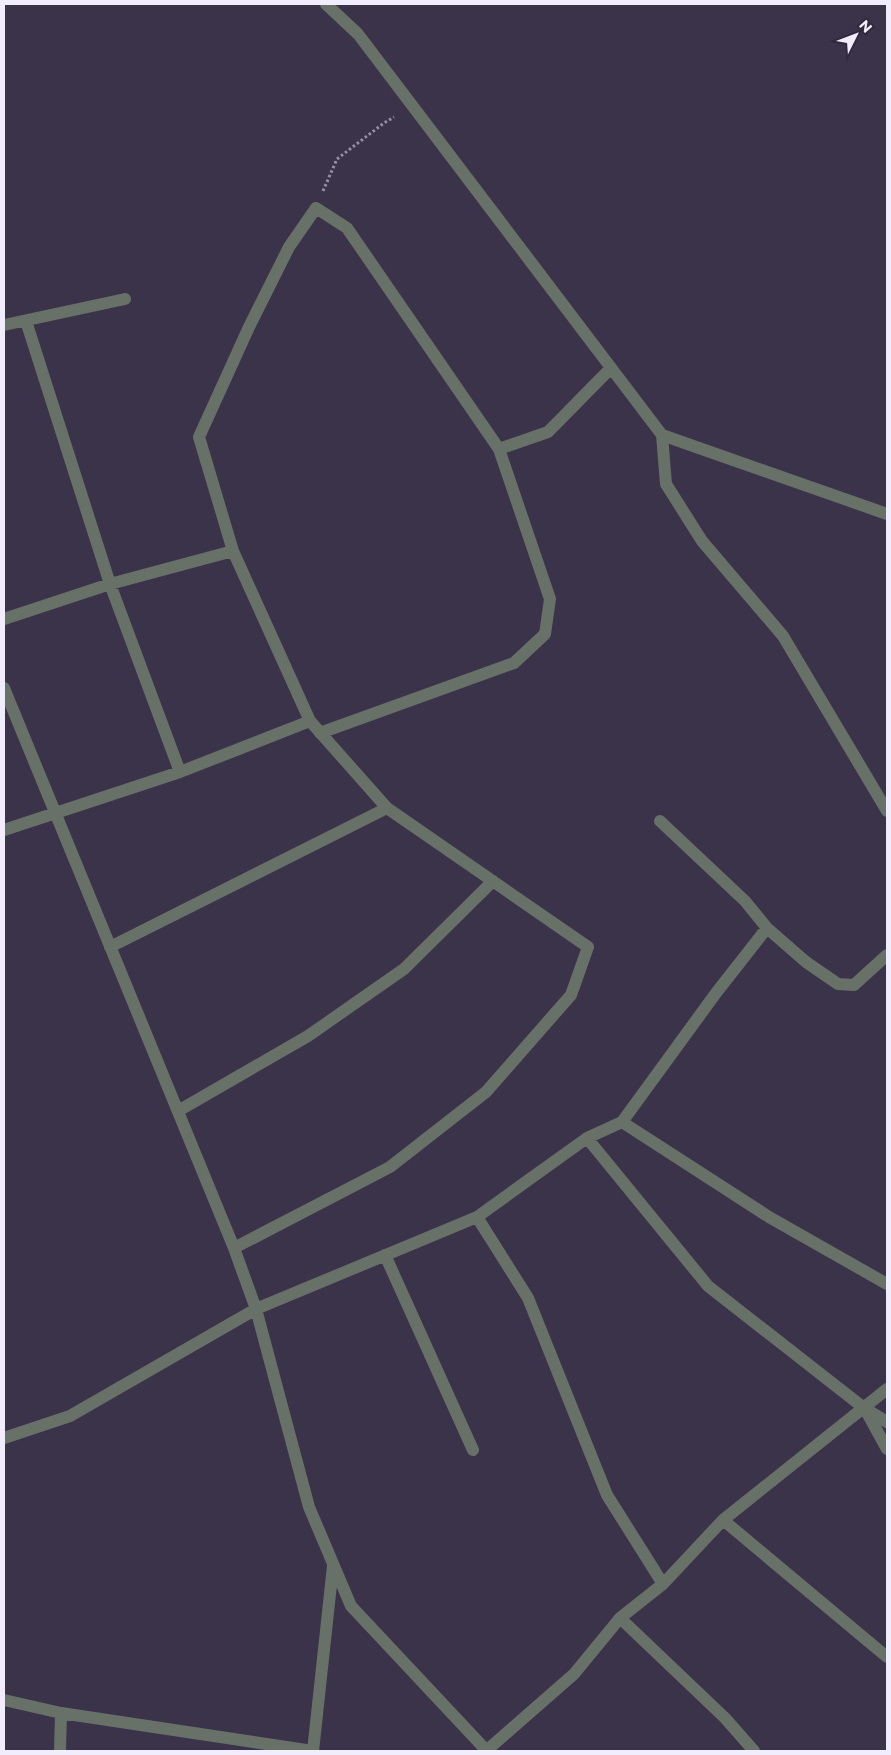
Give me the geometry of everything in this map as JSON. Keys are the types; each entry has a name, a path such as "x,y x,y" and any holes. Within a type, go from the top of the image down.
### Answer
{"street":[{"path":"326,4 358,34 662,435 666,484 702,541 783,636 887,812"},
{"path":"234,1248 390,1167 486,1092 571,995 588,948 387,808 310,722 233,551 199,438 249,326 289,247 316,208 347,228 499,449 550,599 545,634 514,664 320,733"},
{"path":"4,325 125,299"},
{"path":"26,321 110,584 180,772"},
{"path":"499,449 548,432 611,368"},
{"path":"662,435 887,514"},
{"path":"4,619 110,584 233,551"},
{"path":"4,688 234,1248 256,1310 309,1507 351,1606 486,1751 574,1674 620,1618 663,1584 723,1520 887,1389"},
{"path":"4,830 180,772 310,722"},
{"path":"110,947 387,808"},
{"path":"660,821 745,901 767,928 806,962 838,984 854,984 887,955"},
{"path":"178,1111 308,1036 404,969 493,881"},
{"path":"4,1438 70,1416 256,1310 477,1217 587,1138 622,1122 767,928"},
{"path":"622,1122 769,1217 887,1284"},
{"path":"587,1138 708,1286 864,1408 887,1422"},
{"path":"477,1217 528,1298 607,1495 663,1584"},
{"path":"385,1255 473,1450"},
{"path":"864,1408 887,1449"},
{"path":"723,1520 887,1657"},
{"path":"4,1700 61,1713 313,1751 333,1564"},
{"path":"620,1618 724,1718 754,1751"},
{"path":"60,1751 61,1713"}],"path":[{"path":"316,208 337,158 384,123 413,107"}]}
